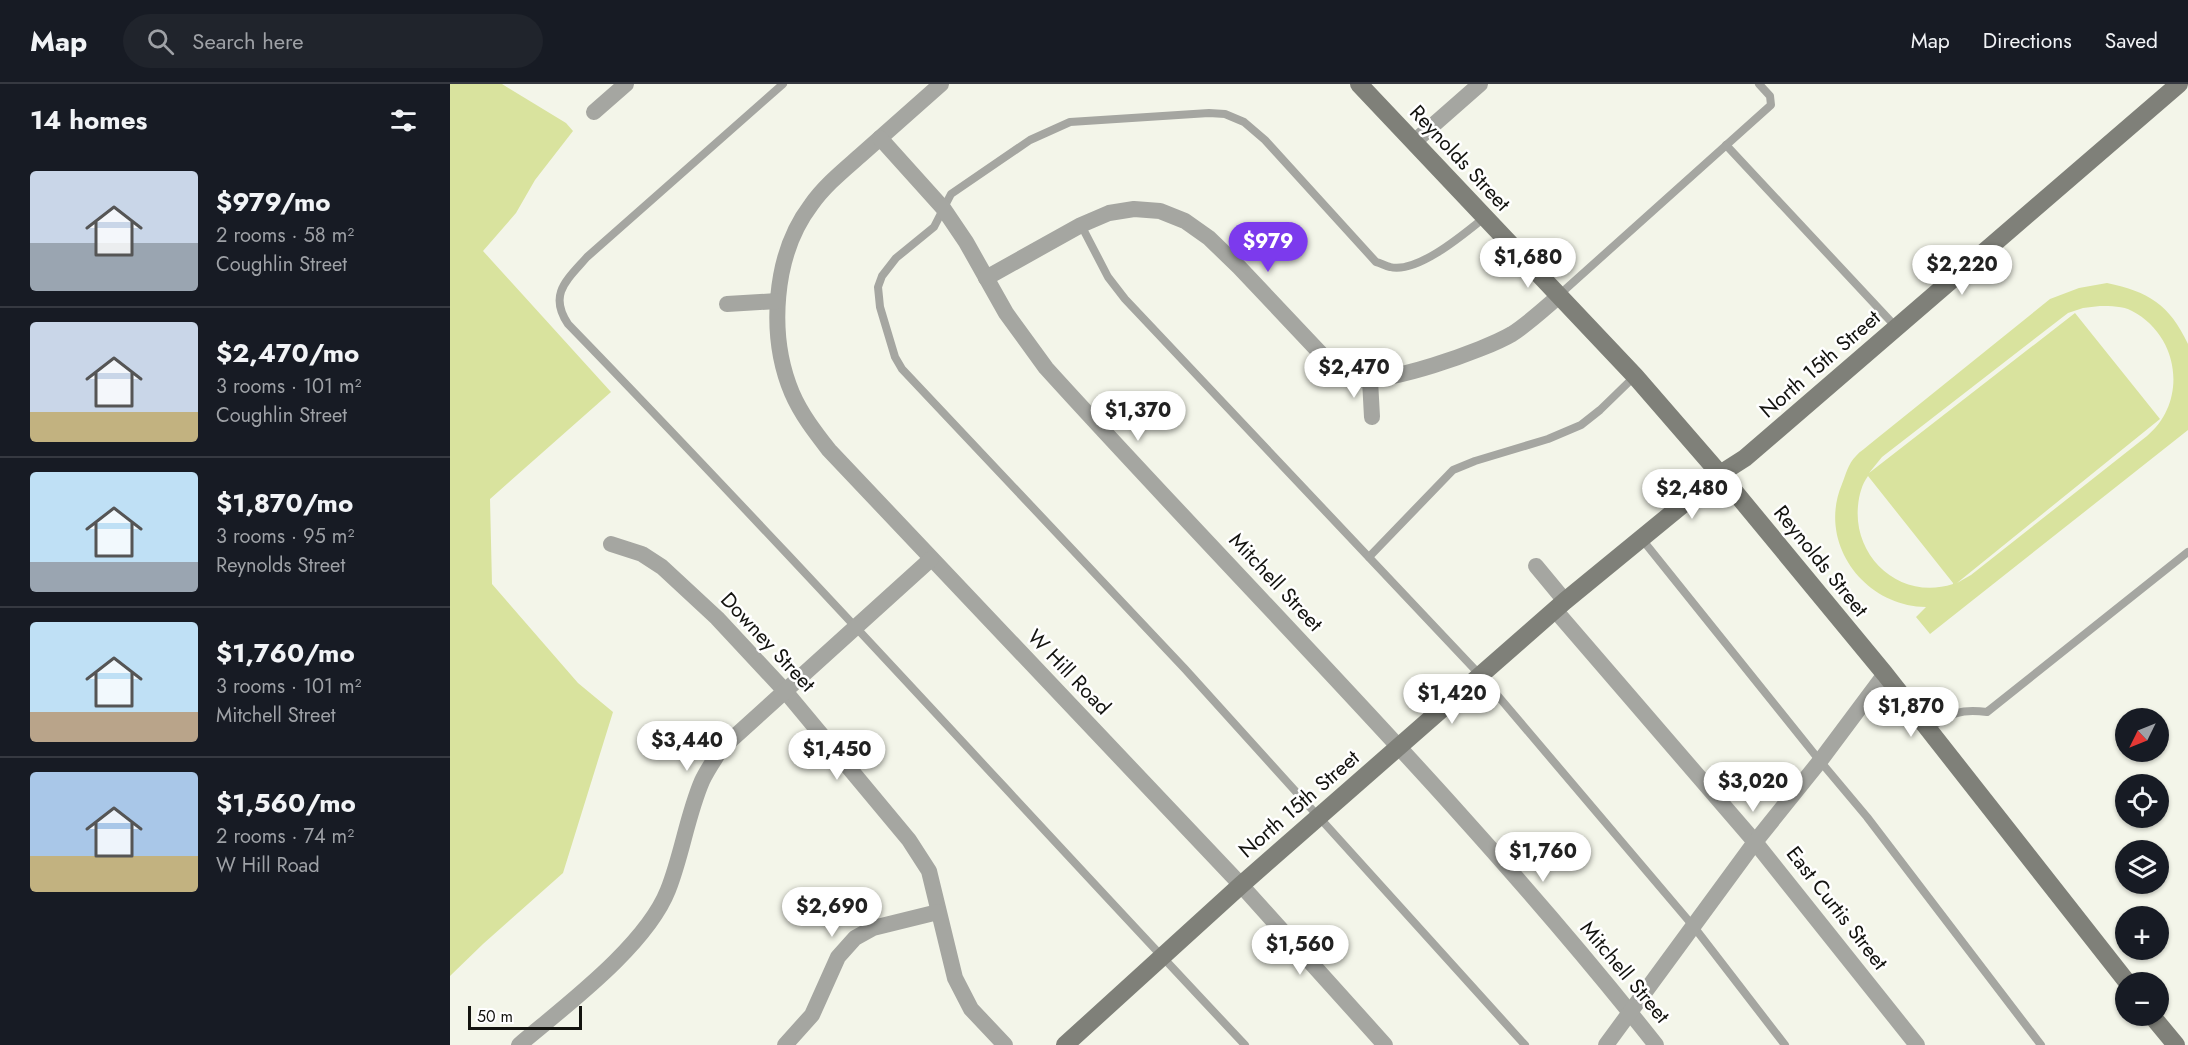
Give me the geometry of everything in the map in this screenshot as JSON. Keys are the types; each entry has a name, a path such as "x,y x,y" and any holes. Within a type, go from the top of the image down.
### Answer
{"main road":[{"name":"Reynolds Street","path":"1359,84 1635,376 1720,474 1885,674 2119,972"},
{"name":"North 15th Street","path":"1065,1045 1240,885 1560,605 1720,474 1745,458 1897,328 2170,87"},
{"path":"2160,1026 2175,1045"}],"street":[{"path":"594,112 626,84"},
{"name":"W Hill Road","path":"941,84 830,183 810,206 796,229 785,261 777,301 782,364 792,393 806,420 829,450 1240,885 1385,1045"},
{"path":"1414,142 1480,84"},
{"name":"Mitchell Street","path":"880,138 943,208 1006,313 1046,368 1400,747 1581,953 1656,1045"},
{"path":"986,278 1081,225 1109,213 1134,209 1160,211 1185,221 1209,238 1323,357 1353,378 1370,380 1399,376 1494,343 1520,328 1559,296"},
{"path":"727,304 777,301"},
{"path":"1370,380 1372,417"},
{"name":"Downey Street","path":"611,544 642,554 662,567 717,618 785,691 909,840 929,871 955,978 971,1009 1005,1045"},
{"path":"519,1045 591,984 653,918 668,891 702,780 721,749 931,559"},
{"path":"1536,566 1560,605"},
{"name":"East Curtis Street","path":"1560,605 1755,842 1917,1045"},
{"path":"1606,1045 1755,842 1820,761 1885,674"},
{"path":"785,1045 812,1015 838,957 855,938 873,928 938,912"}],"lane":[{"path":"783,84 587,257 568,278 559,293 558,304 568,324 698,458 856,627 1240,1043"},
{"path":"1559,296 1771,105 1770,96 1759,84"},
{"path":"1485,217 1441,251 1406,267 1391,268 1376,261 1265,140 1244,122 1225,114 1209,112 1070,122 1030,140 951,194 934,227 896,258 882,276 878,287 880,307 895,357 902,369 1185,669 1525,1045"},
{"path":"1726,145 1897,328"},
{"path":"1081,225 1108,277 1125,299 1481,676 1694,927 1785,1045"},
{"path":"1368,557 1453,470 1548,439 1581,425 1635,376"},
{"path":"1641,538 1867,817 2041,1045"},
{"path":"1928,729 1948,716 1968,710 1987,712 2188,552"}],"green space":[{"path":"450,84 502,84 566,123 573,131 535,180 516,213 483,251 611,392 490,499 492,584 578,683 613,712 563,873 450,976"},
{"path":"2107,283 2135,291 2156,302 2173,319 2188,344 2188,430 1930,634 1916,617 1926,607 1904,604 1883,596 1851,567 1841,549 1836,528 1836,506 1848,469 1859,453 2050,299 2079,288","holes":["2100,306 2121,307 2132,311 2148,322 2160,336 2169,353 2173,370 2173,388 2169,406 2160,422 2147,436 1971,575 1957,583 2160,419 2075,313 1869,473 1882,457 2068,313","1868,476 1953,583 1953,584 1934,588 1899,581 1884,571 1872,558 1863,543 1858,506 1862,486"]}]}
